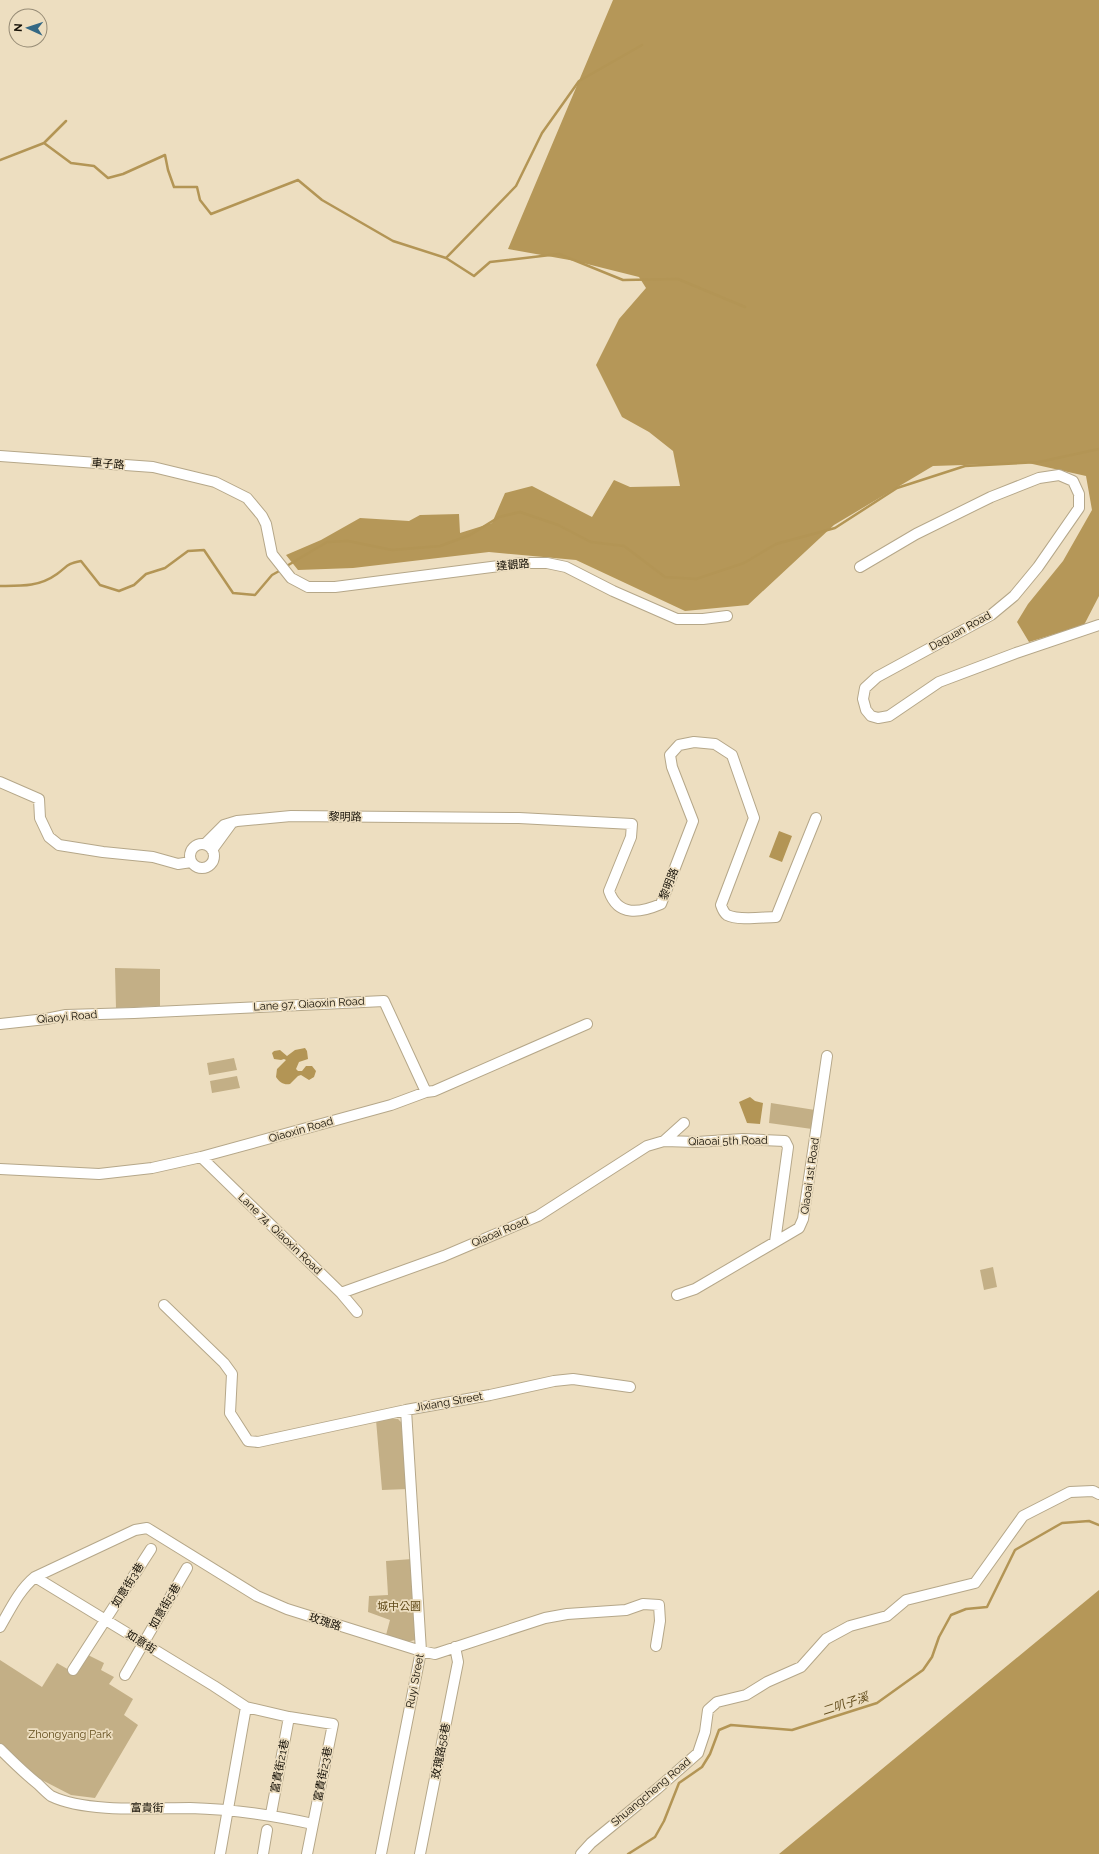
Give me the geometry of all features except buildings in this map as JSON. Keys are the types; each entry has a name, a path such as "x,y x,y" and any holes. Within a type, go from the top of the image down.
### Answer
{"street":[{"name":"車子路","path":"0,456 153,467 215,482 247,498 262,516 266,524 272,554 291,578"},
{"name":"Daguan Road","path":"860,567 916,534 991,497 1039,478 1059,475 1073,481 1079,494 1079,508 1038,568 1014,596 991,615 877,677 865,688 863,699 866,710 871,716 878,718 889,716 939,682 1016,653 1099,625"},
{"name":"達觀路","path":"291,578 308,587 335,587 523,563 546,563 566,567 614,591 677,619 703,619 727,616"},
{"name":"黎明路","path":"209,847 224,825 237,821 291,816 519,818 632,824 631,837 609,891 613,901 621,908 631,911 645,911 661,904 692,821 672,766 670,755 679,745 694,742 715,744 732,755 754,818 721,905 727,915 741,918 776,917 816,818"},
{"name":"黎明路","path":"0,782 39,799 40,818 49,837 59,845 153,857 167,861 190,858"},
{"name":"黎明路","path":"201,843 209,847 214,856 209,865 200,868 190,858 193,847 201,843"},
{"name":"Lane 97, Qiaoxin Road","path":"134,1013 384,1001 426,1092"},
{"name":"Qiaoyi Road","path":"0,1024 46,1019 66,1015 134,1013"},
{"name":"Qiaoxin Road","path":"0,1169 99,1174 152,1168 201,1157 391,1104 426,1092 434,1091 587,1024"},
{"name":"Qiaoai 1st Road","path":"677,1295 695,1289 799,1228 803,1219 827,1056"},
{"path":"664,1141 684,1123"},
{"name":"Qiaoai 5th Road","path":"664,1141 697,1142 743,1139 785,1141 788,1147 775,1242"},
{"name":"Qiaoai Road","path":"341,1293 444,1256 538,1216 647,1146 664,1141"},
{"name":"Lane 74, Qiaoxin Road","path":"201,1157 341,1293 357,1312"},
{"name":"Jixiang Street","path":"164,1305 224,1363 232,1374 230,1413 248,1440 258,1442 406,1410 573,1379 630,1387"},
{"name":"Ruyi Street","path":"381,1854 421,1651 406,1410"},
{"name":"Shuangcheng Road","path":"581,1854 591,1843 698,1753 705,1732 708,1710 717,1702 746,1695 767,1682 801,1667 826,1639 850,1626 886,1616 906,1600 975,1583 1023,1516 1070,1492 1093,1491 1099,1494"},
{"name":"玫瑰路","path":"0,1628 19,1595 28,1583 35,1578 135,1530 147,1528 257,1596 287,1609 421,1651 435,1654 545,1618 567,1614 626,1610 642,1604 658,1605 660,1621 656,1646"},
{"name":"如意街3巷","path":"73,1670 150,1549"},
{"name":"如意街5巷","path":"125,1675 187,1568"},
{"name":"如意街","path":"35,1578 214,1686 246,1707 290,1717 333,1724"},
{"name":"玫瑰路58巷","path":"420,1854 458,1662 455,1647"},
{"path":"220,1854 246,1707"},
{"name":"富貴街21巷","path":"271,1814 290,1717"},
{"name":"富貴街23巷","path":"307,1854 333,1724"},
{"name":"富貴街","path":"0,1749 51,1796 77,1803 92,1806 140,1809 191,1808 228,1810 271,1814 313,1824"},
{"path":"263,1854 267,1830"}],"green space":[{"path":"115,968 160,969 160,1006 116,1008"},
{"path":"234,1058 237,1070 209,1075 207,1063"},
{"path":"237,1076 240,1088 212,1093 210,1081"},
{"path":"771,1103 815,1110 812,1129 769,1123"},
{"path":"993,1267 997,1287 984,1290 980,1270"},
{"path":"398,1419 401,1422 408,1489 382,1490 376,1420"},
{"name":"城中公園","path":"412,1559 415,1640 407,1642 386,1635 390,1620 368,1612 369,1596 388,1595 386,1561"},
{"name":"Zhongyang Park","path":"88,1655 104,1663 101,1670 114,1677 109,1684 133,1699 124,1715 138,1725 95,1798 71,1795 40,1779 0,1743 0,1660 42,1687 57,1663 76,1674"}],"shaded area":[{"path":"613,0 1099,0 1099,596 1084,625 1029,642 1017,622 1028,604 1063,561 1092,510 1086,476 1028,463 933,466 834,525 748,605 685,611 576,560 489,552 353,568 298,570 286,555 321,540 360,518 409,521 420,515 459,514 460,533 492,523 505,493 532,486 592,517 614,480 630,487 680,486 673,451 649,432 622,417 596,365 619,319 646,288 639,277 575,261 508,249"},
{"path":"779,831 792,836 782,862 769,857"},
{"path":"305,1048 308,1059 299,1062 296,1069 298,1071 302,1071 306,1066 312,1066 316,1071 314,1077 309,1080 301,1075 290,1084 284,1084 276,1077 277,1069 286,1060 274,1059 272,1053 280,1050 287,1056 295,1050"},
{"path":"750,1097 755,1101 763,1103 760,1124 747,1123 739,1102"},
{"path":"1099,1590 1099,1854 779,1854"}],"waterway":[{"path":"446,258 516,186 542,133 579,81 642,45"},
{"path":"44,143 66,121"},
{"path":"0,160 44,143 71,163 94,166 108,178 123,174 165,155 174,187 197,187 200,200 211,214 298,180 322,200 393,241 446,258 474,276 490,262 559,254 623,280 678,279 745,307"},
{"path":"285,567 327,542 348,541 392,550 440,546 470,535 499,517 520,512 558,525 591,542 624,546 665,577 696,579 744,563 776,544 835,528 897,488 965,466 1039,462 1099,449"},
{"path":"0,586 23,586 37,584 57,574 70,564 81,561 100,585 119,591 134,585 146,574 165,568 188,551 204,550 233,593 255,595 272,575 281,570"},
{"name":"二叭子溪","path":"628,1854 655,1837 664,1821 679,1783 702,1767 710,1754 719,1730 731,1725 792,1730 877,1703 923,1670 932,1657 939,1637 951,1615 966,1609 987,1607 1015,1550 1062,1523 1089,1521 1099,1525"}]}
